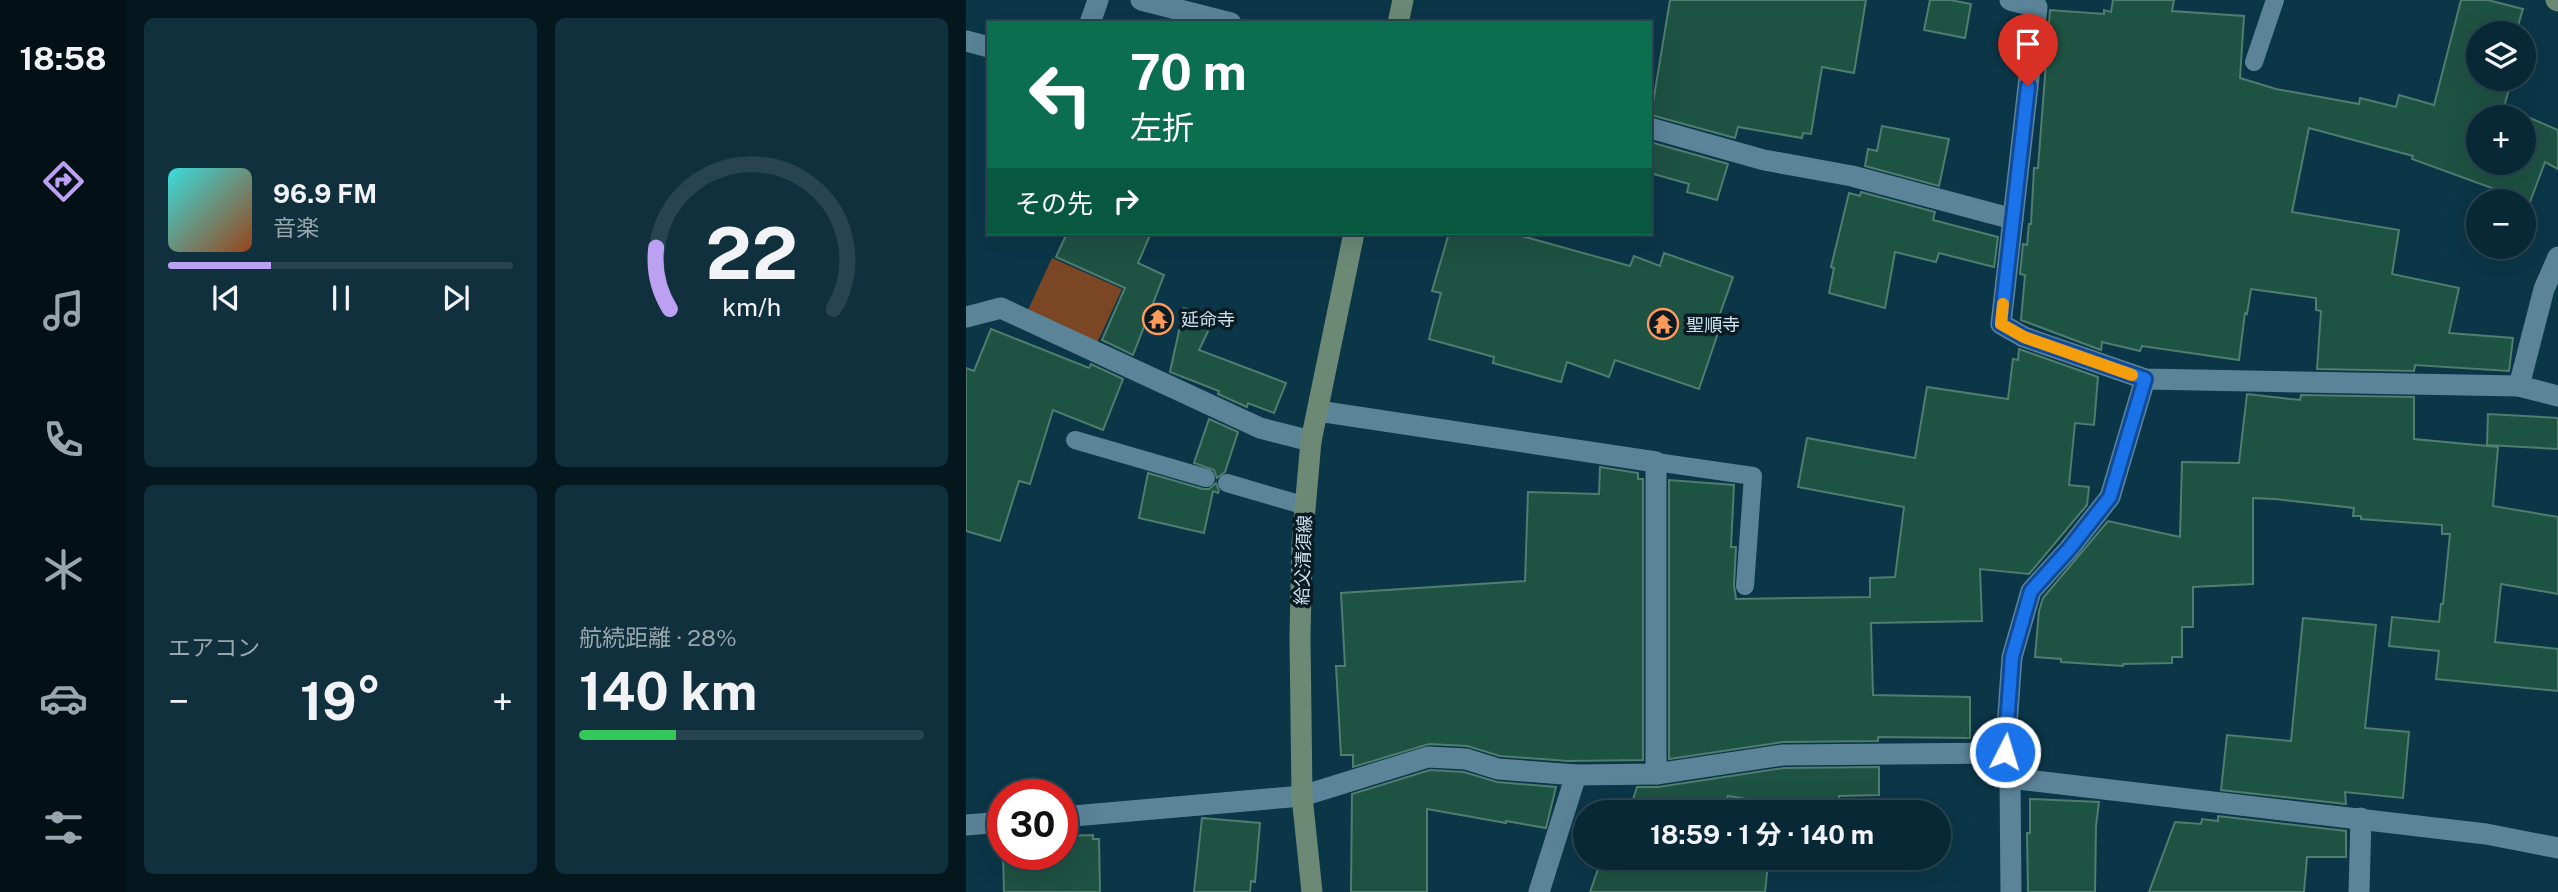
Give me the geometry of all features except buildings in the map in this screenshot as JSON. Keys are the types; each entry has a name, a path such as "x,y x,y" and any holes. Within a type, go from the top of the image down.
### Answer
{"main road":[{"path":"1398,21 1403,0"},
{"name":"給父清須線","path":"1312,892 1302,796 1300,637 1306,506 1311,441 1354,235"}],"street":[{"path":"1091,21 1098,0"},
{"path":"1141,0 1223,21"},
{"path":"2010,0 2037,7 2001,324 2024,337 2145,379 2519,386 2558,396"},
{"path":"966,41 987,46"},
{"path":"1652,129 1764,160 1852,176 2013,219"},
{"path":"2519,386 2544,289 2558,257"},
{"path":"966,317 1002,309 1260,428 1311,441"},
{"path":"2011,892 2010,778 2005,752 2012,657 2031,591 2110,497 2145,379"},
{"path":"1318,411 1656,461 1656,774"},
{"path":"1078,816 1302,796 1428,757 1466,759 1498,769 1576,775 1656,774 1783,755 2005,752"},
{"path":"1539,892 1576,775"},
{"path":"2010,778 2361,818 2486,834 2558,848"},
{"path":"2359,892 2361,818"},
{"path":"966,825 987,823"}],"lane":[{"path":"2254,62 2275,0"},
{"path":"1075,440 1206,478"},
{"path":"1656,461 1753,476 1745,586"},
{"path":"1227,483 1306,506"}],"shaded area":[{"path":"1052,258 1122,289 1097,343 1028,310"}],"slow traffic":[{"path":"2003,304 2001,324 2024,337 2132,375"}],"place":[{"name":"延命寺","path":"1158,319"},
{"name":"聖順寺","path":"1663,324"}],"route":[{"path":"2005,752 2012,657 2031,591 2110,497 2145,379 2024,337 2001,324 2028,86"}]}
